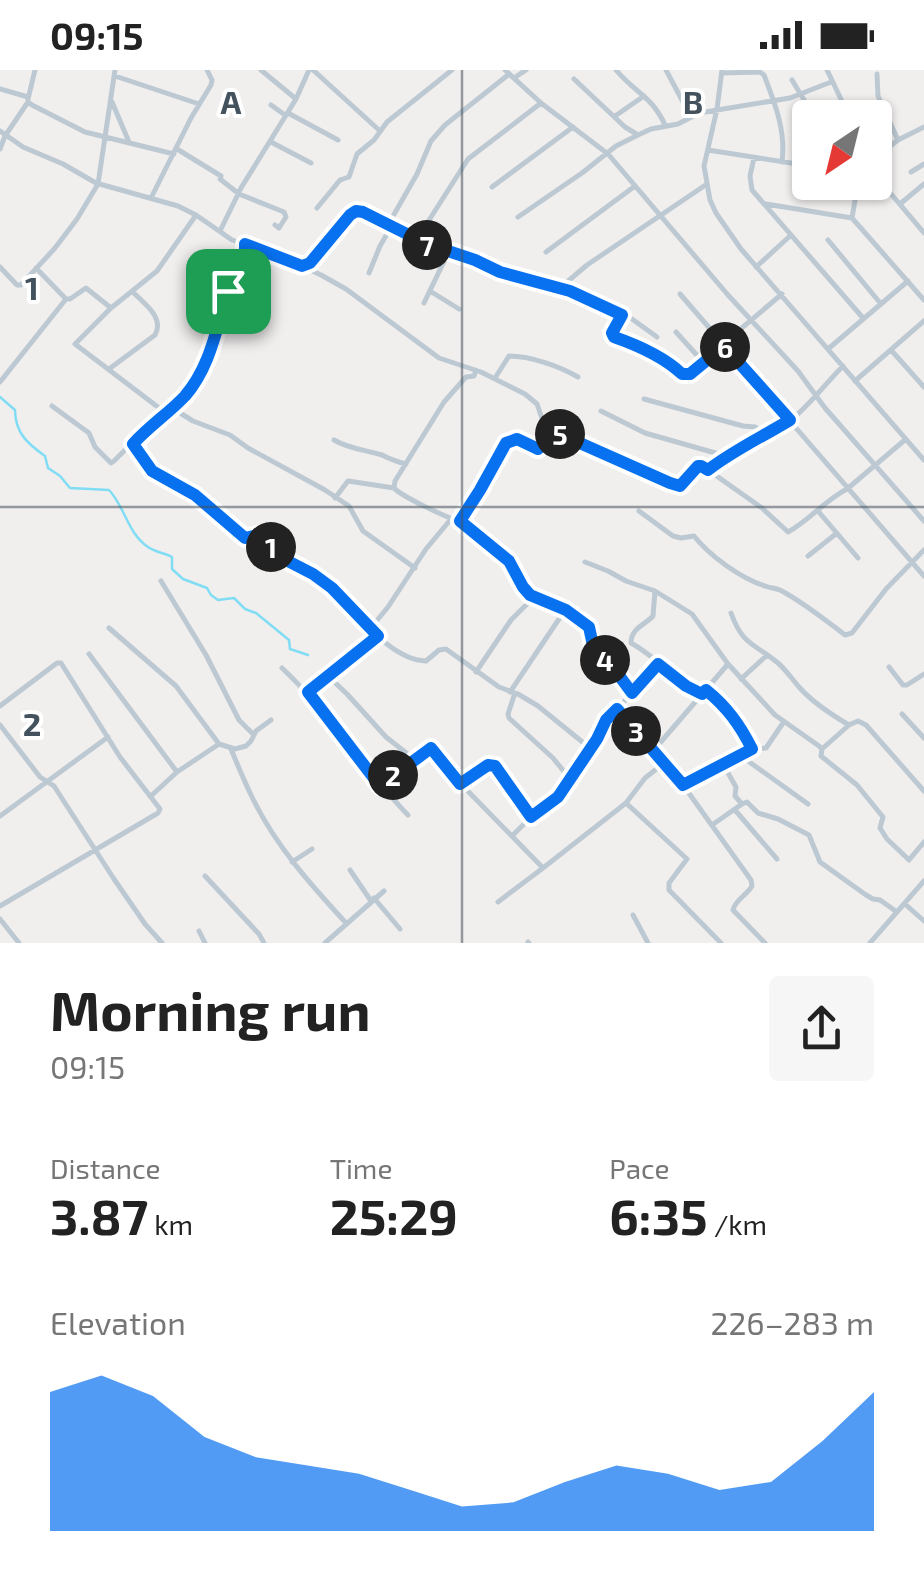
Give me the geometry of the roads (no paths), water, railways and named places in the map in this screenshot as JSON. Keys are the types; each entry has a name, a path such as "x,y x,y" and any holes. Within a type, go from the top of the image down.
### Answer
{"street":[{"path":"0,149 3,133 28,100 35,70"},
{"path":"152,198 211,85 207,70"},
{"path":"261,70 296,99"},
{"path":"220,231 311,70 380,130"},
{"path":"317,208 340,180 349,177 357,154 387,122 452,70"},
{"path":"369,273 431,142 445,125 509,74 526,70"},
{"path":"616,70 658,108 665,126"},
{"path":"666,70 690,117"},
{"path":"827,70 840,100"},
{"path":"782,162 784,135 762,73 722,72 704,166 710,200 724,228 924,460"},
{"path":"0,267 19,286 77,219 98,184 115,73 200,104"},
{"path":"509,74 540,103 608,154 924,521"},
{"path":"877,74 878,96 898,140"},
{"path":"574,79 624,127 638,134"},
{"path":"792,80 804,100"},
{"path":"518,218 638,134 717,109 801,95 831,82"},
{"path":"0,90 28,100 86,132 175,151 221,176 239,194 284,212 286,216 278,228 275,226"},
{"path":"615,116 644,96"},
{"path":"111,99 129,143"},
{"path":"417,239 468,159 540,103"},
{"path":"271,105 338,140"},
{"path":"892,145 924,126"},
{"path":"492,188 574,127"},
{"path":"3,133 98,184 171,203 232,240 307,266 346,289 439,358 516,389 538,404 544,424 555,432 677,485 683,484 700,465 762,508 788,532 906,439"},
{"path":"271,142 311,163"},
{"path":"708,150 792,163"},
{"path":"754,158 750,187 863,318"},
{"path":"911,172 924,164"},
{"path":"562,289 587,265 706,184"},
{"path":"900,204 924,184"},
{"path":"546,252 634,186"},
{"path":"892,196 924,233"},
{"path":"852,218 855,200"},
{"path":"765,204 852,218 924,300"},
{"path":"307,266 342,223 356,211 363,212 448,252 562,289 622,315 657,337"},
{"path":"196,215 160,267 75,344 170,411 230,435 349,506 363,532 415,568"},
{"path":"756,267 790,236"},
{"path":"828,240 881,304"},
{"path":"52,406 87,432 111,463 188,391 212,351 228,291 244,263 245,244"},
{"path":"424,303 448,252"},
{"path":"36,268 66,299"},
{"path":"828,349 908,282"},
{"path":"0,382 66,299 86,288 111,308"},
{"path":"109,369 155,335 158,328 158,320 132,291"},
{"path":"430,291 459,308"},
{"path":"680,294 924,576"},
{"path":"622,315 612,333 614,337 682,374 690,374 782,294"},
{"path":"856,381 924,322"},
{"path":"676,332 703,362"},
{"path":"891,350 924,387"},
{"path":"495,378 509,356 515,355 555,365 578,378"},
{"path":"708,470 790,420 843,366"},
{"path":"394,488 444,402 476,370"},
{"path":"918,380 924,375"},
{"path":"644,399 755,427 768,435"},
{"path":"601,411 645,433 726,456"},
{"path":"573,439 579,425"},
{"path":"460,521 506,443 517,439 538,449 555,432"},
{"path":"334,440 406,464"},
{"path":"133,444 152,471 195,495 245,538 264,537 282,558 332,588 378,636 416,661 426,662 446,649 476,672 538,706 590,749"},
{"path":"336,498 348,482 394,488 405,498 460,521 509,561 523,587 534,597 566,610 591,629 594,650 632,693"},
{"path":"638,511 673,536 694,536 721,562 762,585 782,591 846,635 852,634 886,589 924,550"},
{"path":"818,511 858,558"},
{"path":"370,629 451,519"},
{"path":"808,556 837,534"},
{"path":"585,562 684,606 741,679 783,722 822,749"},
{"path":"161,581 180,608 234,712 254,735"},
{"path":"655,590 654,616 636,630 631,642 686,686 720,701 752,749"},
{"path":"476,672 511,620 534,597"},
{"path":"566,610 512,693 508,714 570,779"},
{"path":"731,613 744,640 784,668 804,692 849,725"},
{"path":"109,628 176,686 219,744 231,749 246,746 260,727 271,720"},
{"path":"308,692 378,636"},
{"path":"88,654 177,772"},
{"path":"741,679 766,656"},
{"path":"0,706 61,664 108,737 160,806 158,813 0,906"},
{"path":"513,835 558,797 606,720 658,664"},
{"path":"654,751 728,664"},
{"path":"889,667 902,685 924,674"},
{"path":"282,668 308,692 380,786 408,814"},
{"path":"327,675 386,738 414,759"},
{"path":"617,709 683,785 752,883 733,910 765,943"},
{"path":"902,714 924,738"},
{"path":"683,785 752,749 766,748 783,722"},
{"path":"924,791 864,723 849,725 822,749 821,756 858,785 882,813 882,833 906,858 909,860 924,842"},
{"path":"0,725 40,776 54,786 145,924 162,943"},
{"path":"0,816 108,737"},
{"path":"151,796 177,772 219,744"},
{"path":"380,786 431,748 460,784 543,868"},
{"path":"231,749 254,800 292,862 346,923"},
{"path":"741,756 808,804"},
{"path":"498,902 626,802 664,762"},
{"path":"460,784 491,764 498,768 531,817"},
{"path":"724,766 742,804"},
{"path":"0,800 8,810"},
{"path":"626,802 687,858 668,887 721,943"},
{"path":"712,826 747,802 758,813 808,834 820,862 897,912"},
{"path":"735,810 777,859"},
{"path":"292,862 312,849"},
{"path":"350,870 400,929"},
{"path":"205,876 264,943"},
{"path":"872,942 924,881"},
{"path":"325,943 384,891"},
{"path":"904,904 924,922"},
{"path":"633,915 648,943"},
{"path":"0,919 19,943"},
{"path":"199,931 205,943"}],"waterway":[{"path":"0,397 15,410 24,437 70,488 109,490 141,542 172,557 172,569 183,579 207,588 218,600 234,598 289,640 290,649 308,655"}]}
